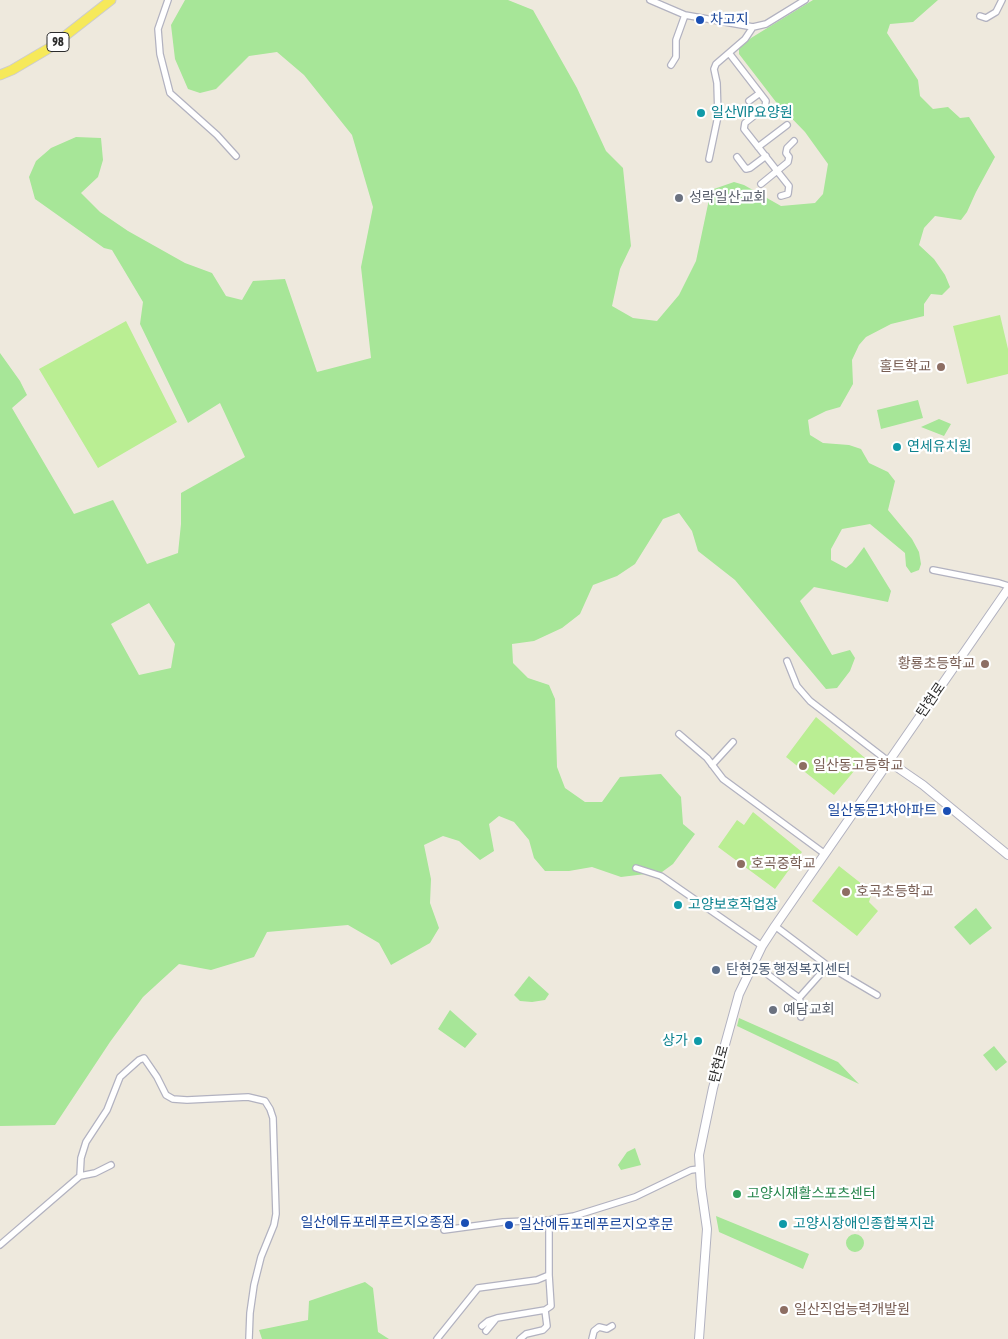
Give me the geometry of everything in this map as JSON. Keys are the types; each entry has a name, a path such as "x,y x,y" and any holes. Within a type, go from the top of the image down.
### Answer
{"main road":[{"name":"98","path":"0,74 12,70 51,47 111,0"},
{"name":"탄현로","path":"699,1339 707,1236 699,1168 701,1143 713,1088 739,994 762,946 774,926 1008,588"},
{"path":"888,761 923,785 1008,855"}],"street":[{"path":"168,0 158,29 160,54 170,93 217,135 236,156"},
{"path":"650,0 685,15 753,27 766,24 805,0"},
{"path":"980,16 986,18 996,12 1002,0"},
{"path":"671,65 676,57 676,40 685,15"},
{"path":"709,159 718,116 717,83 714,69 716,64 745,38 753,27"},
{"path":"729,53 766,101 765,107 745,123 744,129 789,186 788,194 782,196"},
{"path":"749,101 760,93"},
{"path":"758,147 787,125"},
{"path":"761,184 788,162 789,157 786,153 786,148 794,141"},
{"path":"736,157 746,169 766,156"},
{"path":"933,570 999,583 1008,588"},
{"path":"788,661 797,686 810,701 888,761"},
{"path":"679,734 707,758 723,779 825,854"},
{"path":"712,765 733,742"},
{"path":"636,868 661,876 762,946"},
{"path":"774,926 828,966 877,995"},
{"path":"754,964 794,992 799,998 802,1007 802,1018"},
{"path":"799,998 823,971"},
{"path":"80,1176 81,1158 86,1142 108,1110 120,1077 139,1060 144,1058 158,1077 166,1095 173,1099 248,1097 265,1100 273,1118 276,1214 274,1225 261,1257 254,1285 249,1339"},
{"path":"0,1244 80,1176 95,1173 111,1165"},
{"path":"444,1230 503,1222 549,1220 574,1216 635,1197 699,1168"},
{"path":"484,1329 488,1321 545,1310 551,1306 549,1220"},
{"path":"437,1339 478,1288 537,1280 549,1275"},
{"path":"520,1339 526,1334 544,1330 547,1326 545,1310"},
{"path":"592,1339 594,1331 599,1327 607,1329 612,1326"}],"green space":[{"path":"185,0 508,0 533,10 577,88 606,151 623,168 631,246 620,269 612,306 633,318 657,321 679,295 696,261 711,190 734,182 744,185 781,206 815,203 823,194 828,164 805,132 776,102 739,54 739,48 751,38 813,0 938,0 913,22 890,24 887,33 918,80 920,96 933,109 948,107 960,118 969,117 995,157 961,220 935,216 924,228 919,245 934,259 945,275 950,287 942,295 931,294 924,304 924,316 891,324 866,337 859,345 852,360 853,384 840,407 826,411 808,420 810,435 823,443 849,445 861,449 869,463 888,472 895,481 888,510 912,539 919,552 921,564 919,570 911,573 906,566 905,553 870,524 842,529 831,549 831,560 846,568 864,547 891,591 888,602 814,587 800,601 832,655 850,650 855,658 850,671 837,688 826,689 735,580 698,551 692,531 679,513 663,519 635,564 617,576 593,585 580,614 562,628 534,641 512,644 513,663 528,678 549,685 555,699 557,767 565,788 585,802 602,802 620,777 661,774 681,797 683,824 695,834 673,864 662,872 621,877 592,867 569,871 545,871 534,858 529,840 514,822 499,816 489,824 494,851 480,860 459,841 443,836 424,845 431,879 430,903 439,928 430,943 391,965 379,943 348,925 267,932 254,957 211,970 179,964 143,997 110,1042 55,1125 0,1126 0,353 20,381 27,395 12,408 74,514 113,500 147,564 178,553 181,524 181,493 245,457 220,403 188,423 140,324 143,302 112,250 104,248 35,199 29,177 36,161 51,148 76,137 101,138 103,160 98,177 81,193 100,212 128,231 185,263 212,273 226,296 242,300 253,281 285,279 317,372 371,358 361,267 373,207 352,135 304,75 277,52 249,56 216,89 200,93 188,89 175,59 171,25","holes":["149,603 175,644 171,668 139,675 111,624"]},
{"path":"1000,315 1008,349 1008,374 967,384 953,326"},
{"path":"126,321 177,422 98,468 39,369"},
{"path":"918,400 923,418 881,429 877,410"},
{"path":"939,419 951,424 944,436 921,427"},
{"path":"816,717 865,758 834,795 786,757"},
{"path":"753,812 802,852 775,889 718,847 737,820 744,825"},
{"path":"839,866 872,892 869,902 878,911 857,936 812,901"},
{"path":"976,908 992,928 970,945 954,927"},
{"path":"529,976 549,994 545,1000 520,1001 514,995"},
{"path":"450,1010 477,1034 465,1048 438,1029"},
{"path":"739,1018 838,1062 859,1084 737,1026"},
{"path":"994,1046 1007,1062 996,1071 983,1055"},
{"path":"635,1148 641,1165 621,1170 618,1165 627,1152"},
{"path":"716,1216 809,1254 803,1269 719,1232"},
{"path":"855,1234 861,1237 864,1243 861,1249 855,1252 849,1249 846,1243 849,1237"},
{"path":"365,1282 373,1288 378,1332 389,1339 262,1339 259,1330 308,1320 309,1301"}],"place":[{"name":"차고지","path":"700,20"},
{"name":"일산VIP요양원","path":"701,113"},
{"name":"성락일산교회","path":"679,198"},
{"name":"홀트학교","path":"941,367"},
{"name":"연세유치원","path":"897,447"},
{"name":"황룡초등학교","path":"985,664"},
{"name":"일산동고등학교","path":"803,766"},
{"name":"일산동문1차아파트","path":"947,811"},
{"name":"호곡중학교","path":"741,864"},
{"name":"호곡초등학교","path":"846,892"},
{"name":"고양보호작업장","path":"678,905"},
{"name":"탄현2동 행정복지센터","path":"716,970"},
{"name":"예담교회","path":"773,1010"},
{"name":"상가","path":"698,1041"},
{"name":"고양시재활스포츠센터","path":"737,1194"},
{"name":"일산에듀포레푸르지오종점","path":"465,1223"},
{"name":"고양시장애인종합복지관","path":"783,1224"},
{"name":"일산에듀포레푸르지오후문","path":"509,1225"},
{"name":"일산직업능력개발원","path":"784,1310"}]}
